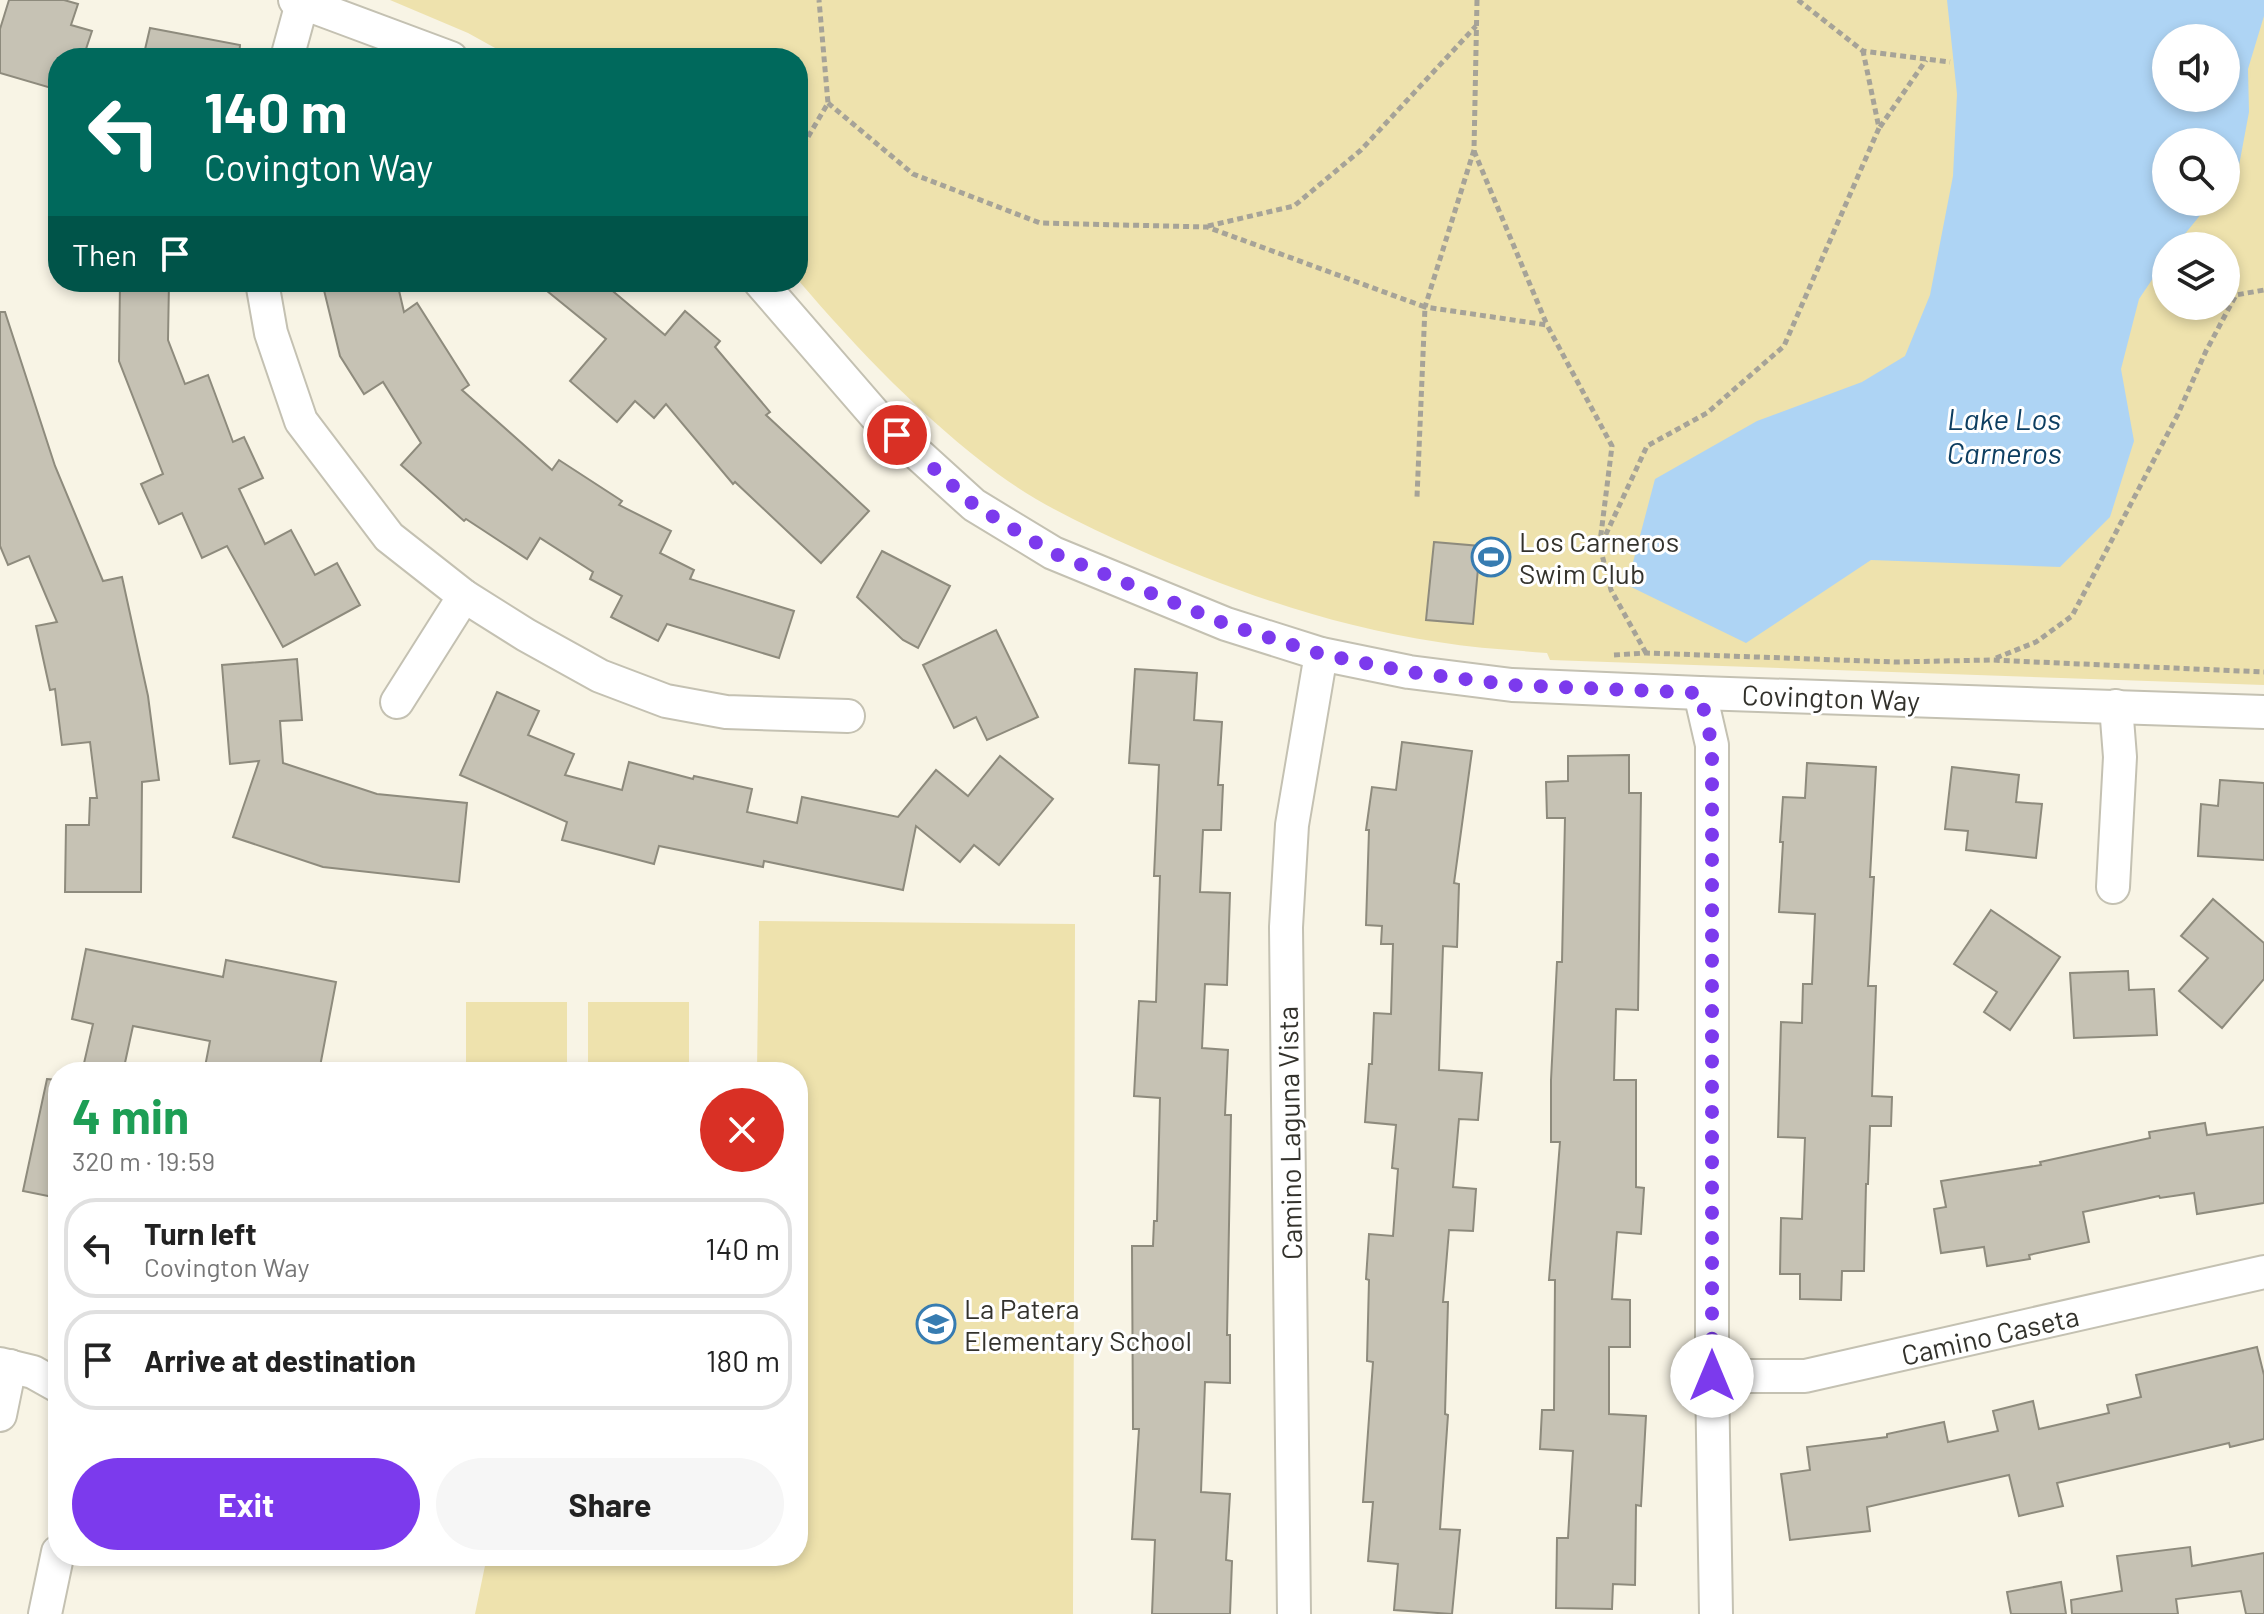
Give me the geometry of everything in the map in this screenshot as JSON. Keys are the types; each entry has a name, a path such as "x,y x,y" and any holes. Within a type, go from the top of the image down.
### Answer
{"street":[{"path":"289,48 298,1 424,48"},
{"path":"264,292 271,333 301,421 389,537 464,596 600,676 666,701 726,712 848,716"},
{"name":"Covington Way","path":"769,292 876,416 974,505 1053,553 1226,624 1321,654 1409,672 1512,685 2264,712"},
{"path":"397,702 464,596"},
{"name":"Camino Laguna Vista","path":"1294,1614 1286,927 1292,825 1321,654"},
{"path":"1700,693 1712,745 1712,1376 1716,1614"},
{"path":"2113,887 2120,757 2116,706"},
{"name":"Camino Caseta","path":"1712,1376 1805,1376 2264,1272"},
{"path":"0,1415 5,1365 33,1372 48,1380"},
{"path":"45,1614 55,1566"}],"path":[{"path":"808,137 828,103 819,0"},
{"path":"1417,497 1425,307 1474,150 1477,0"},
{"path":"1798,0 1863,51 1950,62"},
{"path":"828,103 913,174 1040,223 1207,227 1294,206 1361,150 1476,26"},
{"path":"1863,51 1879,128"},
{"path":"1600,547 1647,446 1707,413 1784,346 1879,128 1926,60"},
{"path":"1474,150 1547,325 1612,446 1600,547 1611,590 1646,653"},
{"path":"1207,227 1425,307 1547,325"},
{"path":"1991,660 2036,642 2072,616 2178,414 2206,351 2236,295 2264,290"},
{"path":"1603,655 1646,653 1895,662 1991,660 2264,672"}],"shaded area":[{"path":"390,0 2264,0 2264,685 1550,660 1547,653 1452,644 1322,617 1247,593 1101,533 1048,506 971,453 868,358 808,291 808,48 495,48 468,33"},
{"path":"759,921 1075,924 1073,1614 475,1614 485,1566 808,1566 808,1062 757,1062"},
{"path":"466,1002 567,1002 567,1062 466,1062"},
{"path":"588,1002 689,1002 689,1062 588,1062"}],"water":[{"name":"Lake Los Carneros","path":"1947,0 2264,0 2264,16 2248,69 2249,112 2240,160 2240,128 2152,128 2152,216 2200,216 2186,232 2152,232 2152,280 2139,299 2121,369 2134,441 2110,517 2060,567 1871,560 1746,643 1627,585 1655,479 1757,421 1862,382 1905,356 1930,295 1953,176 1957,94"}],"building":[{"path":"9,0 64,0 78,4 71,25 92,31 86,48 48,48 48,87 0,73 0,29"},
{"path":"150,28 240,45 240,48 145,48"},
{"path":"120,292 169,292 168,340 185,384 208,375 233,442 244,437 263,478 239,489 265,544 291,530 315,575 337,563 360,605 283,647 227,546 202,558 182,513 159,524 141,484 163,474 119,361"},
{"path":"324,292 399,292 404,312 417,303 469,385 462,390 552,470 559,460 622,501 619,505 671,531 660,553 694,570 690,579 794,611 779,658 667,624 658,641 611,617 622,596 590,579 593,572 540,538 527,559 466,519 464,521 401,465 421,443 383,382 364,394 340,356"},
{"path":"548,292 614,292 665,335 685,311 720,341 715,347 770,412 766,415 869,511 821,563 735,482 733,484 666,404 654,418 635,401 617,422 570,381 606,339"},
{"path":"0,312 5,312 55,466 103,581 122,577 148,696 159,780 142,782 141,892 65,892 66,825 89,825 90,798 97,798 90,742 62,745 55,689 50,690 36,626 57,622 29,556 8,565 0,546"},
{"path":"1434,542 1480,546 1473,624 1426,620"},
{"path":"882,551 950,586 918,648 903,640 857,597"},
{"path":"996,630 1038,717 987,740 976,717 954,728 923,665"},
{"path":"297,659 302,720 280,721 283,763 377,794 467,803 459,882 323,867 233,837 259,761 230,764 222,665"},
{"path":"1135,669 1197,673 1194,720 1222,722 1218,785 1223,785 1221,830 1203,830 1200,892 1230,893 1227,985 1205,984 1202,1048 1228,1050 1225,1115 1231,1115 1227,1335 1230,1335 1230,1383 1205,1382 1201,1492 1230,1494 1226,1560 1232,1561 1230,1614 1152,1614 1155,1540 1132,1539 1139,1429 1133,1429 1132,1246 1153,1246 1154,1221 1157,1221 1160,1098 1134,1096 1139,1001 1156,1002 1160,876 1154,876 1159,765 1129,763"},
{"path":"497,692 539,711 528,735 574,754 565,775 622,790 629,762 693,779 694,776 752,789 747,812 797,823 802,797 898,817 936,770 968,796 1000,756 1053,799 999,865 974,845 960,862 916,826 903,890 764,861 763,867 659,846 654,864 562,840 567,822 460,775"},
{"path":"1402,742 1472,751 1454,883 1459,884 1457,947 1443,946 1439,1070 1482,1073 1478,1120 1459,1119 1453,1187 1476,1189 1473,1231 1449,1230 1443,1302 1448,1302 1445,1414 1448,1415 1440,1529 1460,1530 1452,1614 1394,1610 1398,1564 1368,1561 1373,1502 1363,1502 1373,1362 1367,1361 1369,1234 1393,1236 1398,1169 1392,1168 1396,1125 1365,1122 1374,1013 1391,1014 1393,944 1381,944 1382,926 1366,925 1369,830 1366,830 1372,787 1396,790"},
{"path":"1629,755 1629,793 1641,793 1638,1010 1616,1009 1614,1080 1636,1080 1636,1187 1644,1188 1641,1234 1617,1232 1612,1299 1630,1300 1630,1347 1609,1347 1609,1414 1646,1416 1641,1506 1636,1505 1635,1585 1613,1584 1612,1609 1556,1608 1557,1538 1568,1538 1573,1451 1540,1449 1542,1410 1554,1410 1555,1280 1549,1280 1560,1142 1551,1142 1551,1080 1557,962 1562,962 1565,818 1547,818 1546,782 1568,781 1568,756"},
{"path":"1807,763 1876,767 1868,986 1876,986 1872,1096 1892,1097 1891,1126 1870,1126 1864,1271 1842,1271 1841,1300 1800,1299 1800,1274 1780,1274 1781,1218 1802,1219 1805,1138 1778,1137 1781,1022 1802,1023 1803,984 1812,984 1815,914 1779,912 1783,842 1780,842 1783,797 1805,798"},
{"path":"1952,767 2019,775 2016,802 2042,804 2036,858 1966,850 1968,831 1945,829"},
{"path":"2220,780 2264,783 2264,860 2198,856 2201,804 2218,806"},
{"path":"2213,899 2264,943 2264,979 2222,1028 2179,991 2208,958 2181,936"},
{"path":"1991,910 2060,957 2010,1030 1984,1012 1997,992 1954,964"},
{"path":"86,949 223,977 226,960 336,982 321,1062 206,1062 210,1041 133,1026 125,1062 84,1062 93,1024 72,1019"},
{"path":"2128,971 2129,990 2154,989 2157,1035 2074,1038 2070,973"},
{"path":"47,1079 48,1079 48,1196 23,1191"},
{"path":"2205,1123 2207,1135 2264,1127 2264,1203 2197,1214 2194,1193 2159,1196 2083,1212 2089,1242 2029,1255 2030,1259 1987,1266 1984,1247 1941,1253 1934,1209 1946,1207 1941,1181 2041,1165 2040,1162 2150,1138 2149,1132"},
{"path":"2257,1347 2264,1375 2264,1439 2230,1447 2229,1443 2057,1483 2063,1506 2019,1516 2009,1475 1867,1507 1870,1531 1790,1540 1781,1474 1810,1470 1807,1447 1887,1437 1887,1434 1944,1422 1948,1442 1998,1431 1993,1411 2033,1401 2039,1429 2109,1413 2107,1405 2141,1397 2136,1375"},
{"path":"2190,1547 2192,1566 2264,1553 2264,1614 2246,1614 2241,1591 2176,1599 2178,1614 2072,1614 2071,1600 2122,1591 2117,1556"},
{"path":"2061,1582 2066,1614 2011,1614 2007,1592"}],"place":[{"name":"Los Carneros Swim Club","path":"1491,557"},
{"name":"La Patera Elementary School","path":"936,1324"}],"route":[{"path":"897,435 974,505 1053,553 1226,624 1321,654 1409,672 1512,685 1700,693 1712,737 1712,1376"}]}
